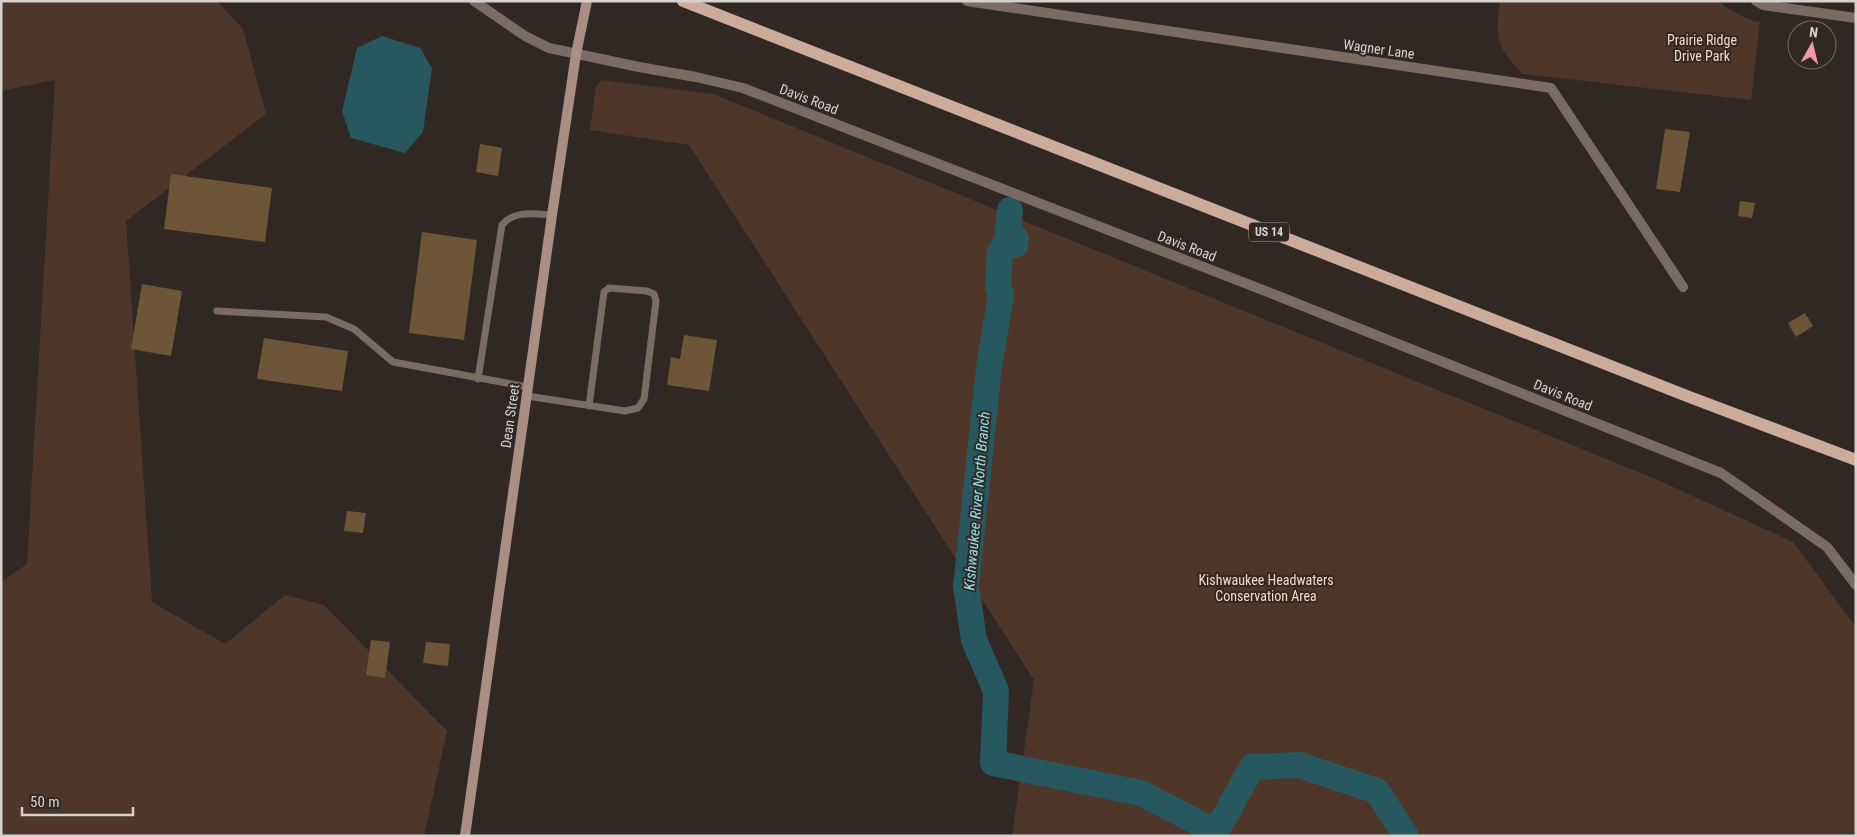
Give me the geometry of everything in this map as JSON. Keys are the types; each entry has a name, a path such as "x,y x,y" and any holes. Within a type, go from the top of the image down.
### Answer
{"main road":[{"name":"US 14","path":"683,1 1692,398 1856,460"}],"street":[{"name":"Davis Road","path":"474,1 525,36 549,48 639,67 696,76 743,88 1278,296 1721,473 1827,546 1856,585"},
{"name":"Dean Street","path":"465,836 552,215 576,54 587,1"},
{"name":"Wagner Lane","path":"967,1 1551,88 1683,287"},
{"path":"1756,1 1763,5 1856,18"}],"lane":[{"path":"478,379 502,225 508,217 552,215"},
{"path":"217,311 326,317 354,329 393,362 478,379 589,406 625,411 638,408 644,398 656,301 654,294 646,291 609,288 604,292 589,406"}],"green space":[{"path":"1,1 217,1 243,29 266,114 126,221 152,602 225,644 285,595 324,605 447,731 424,836 1,836 1,582 27,564 55,80 1,91"},
{"name":"Prairie Ridge Drive Park","path":"1500,1 1718,1 1738,14 1760,22 1751,100 1523,74 1502,49 1498,33"},
{"name":"Kishwaukee Headwaters Conservation Area","path":"602,80 713,94 1658,480 1793,542 1856,627 1856,836 1012,836 1034,680 689,145 590,130 596,86"}],"water":[{"path":"382,36 420,48 432,68 423,132 405,153 351,138 342,111 357,48"}],"building":[{"path":"1665,129 1690,132 1680,192 1656,189"},
{"path":"480,144 502,148 498,176 476,172"},
{"path":"171,174 272,188 265,242 164,229"},
{"path":"1740,201 1755,203 1752,218 1738,216"},
{"path":"422,232 477,240 464,340 409,333"},
{"path":"142,284 182,291 171,356 131,349"},
{"path":"1805,313 1813,326 1796,337 1788,323"},
{"path":"684,335 717,340 709,391 667,385 671,357 680,359"},
{"path":"264,338 348,351 342,391 257,379"},
{"path":"347,511 366,513 363,533 344,531"},
{"path":"371,640 390,642 385,678 366,675"},
{"path":"426,642 450,644 448,666 423,663"}],"waterway":[{"name":"Kishwaukee River North Branch","path":"1010,210 1008,230 1016,239 1015,245 1005,244 1000,251 998,286 1001,295 989,367 966,586 974,640 996,691 993,763 1141,793 1216,832 1252,767 1299,765 1377,791 1406,836"}]}
